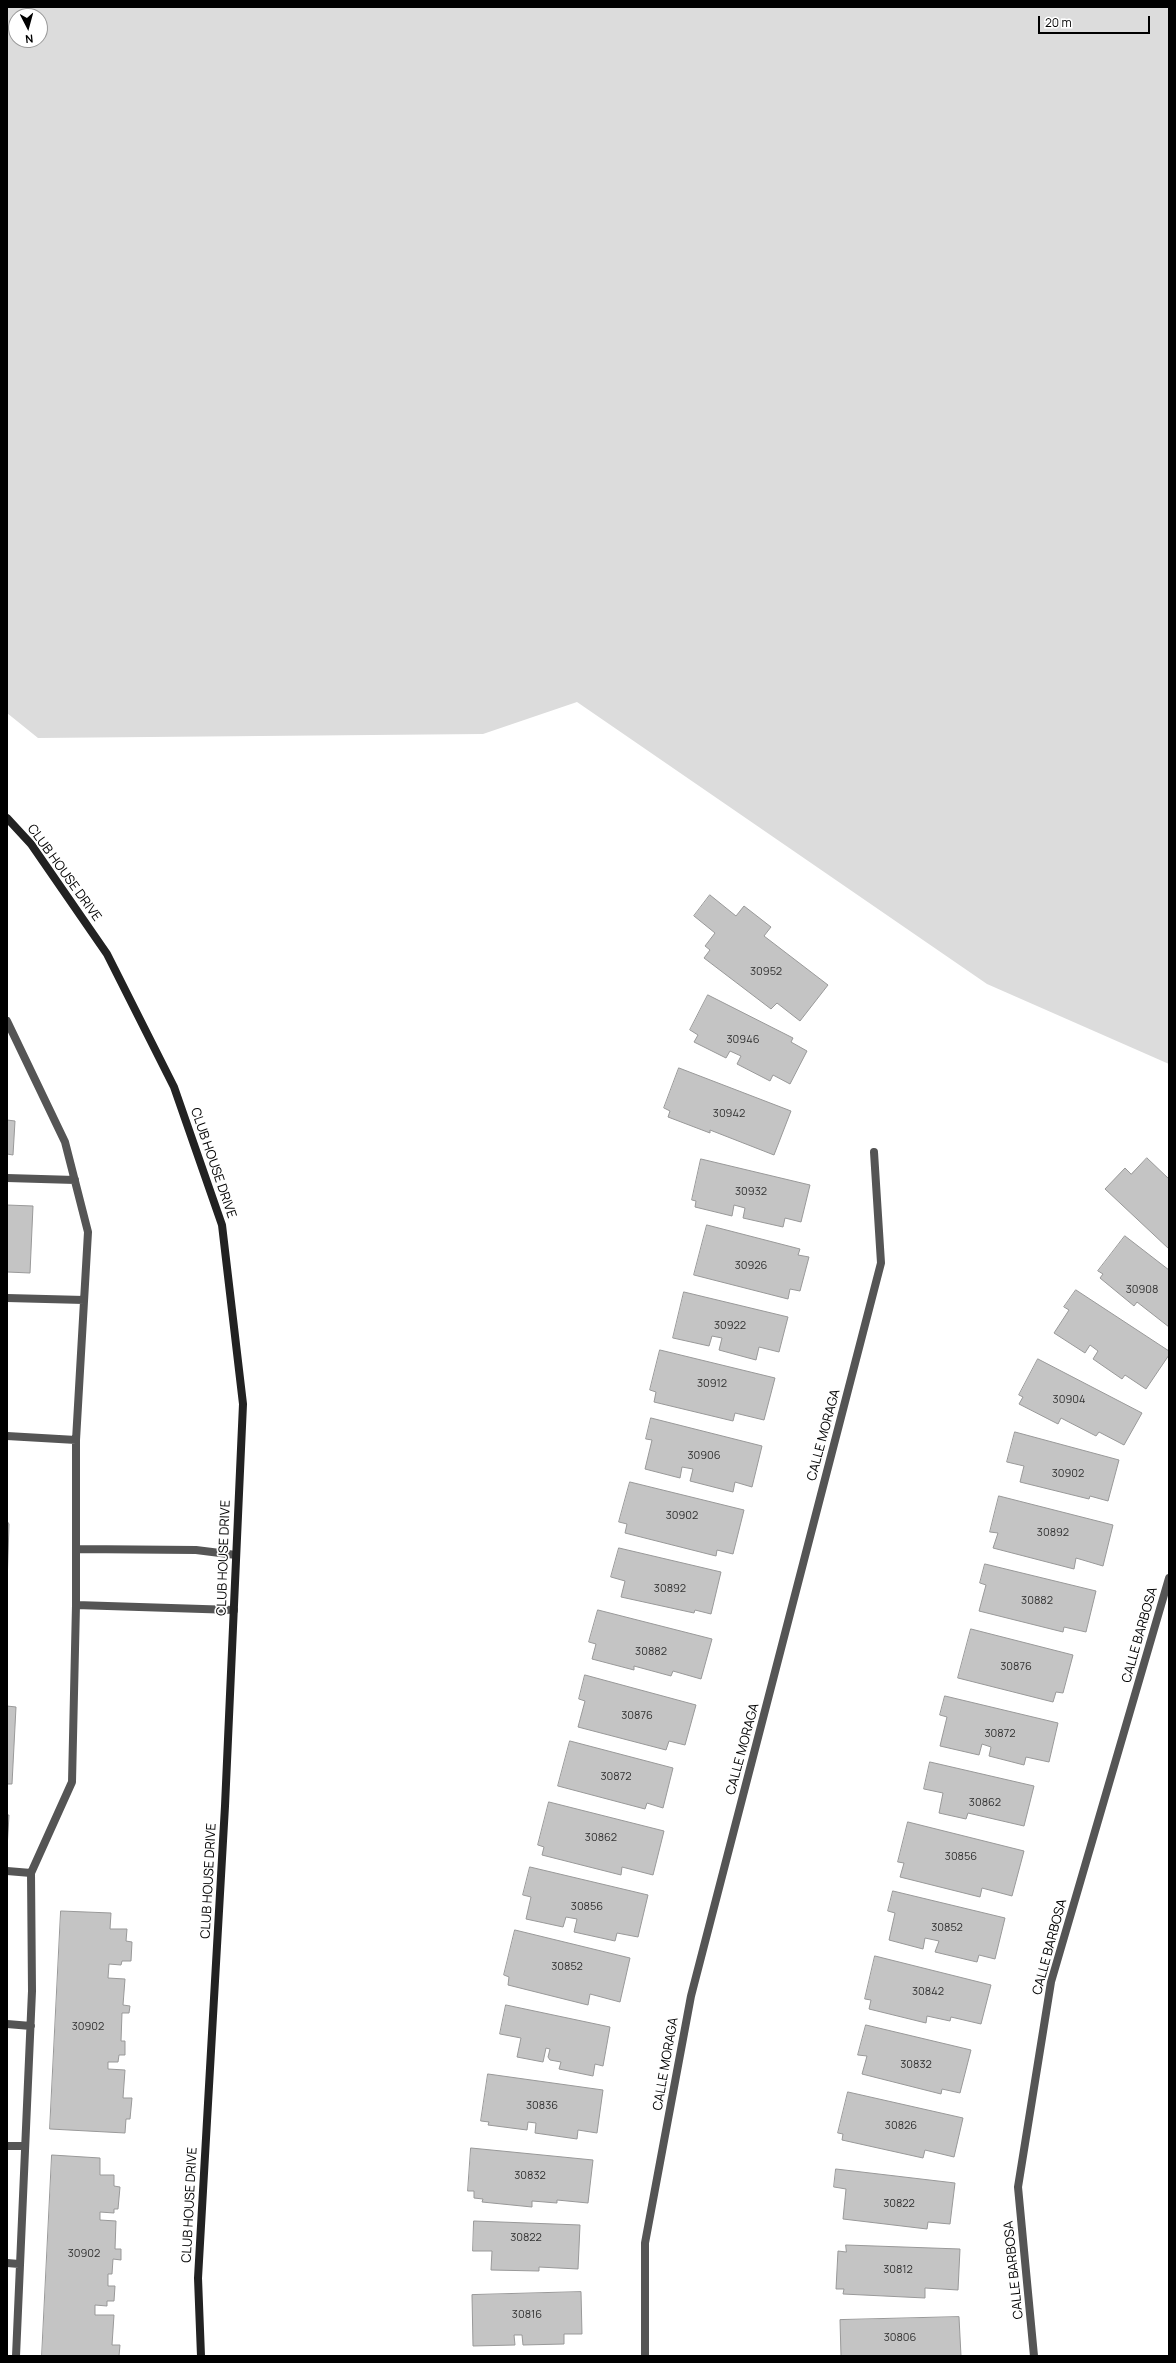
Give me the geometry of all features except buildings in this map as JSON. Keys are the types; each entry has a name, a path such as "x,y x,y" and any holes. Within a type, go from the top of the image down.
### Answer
{"street":[{"name":"CLUB HOUSE DRIVE","path":"7,818 31,844 107,954 174,1087 222,1225 243,1404 225,1806 198,2278 201,2356"},
{"path":"7,1021 65,1142 88,1232 76,1440 76,1605 72,1782 31,1873 30,2026 16,2356"},
{"name":"CALLE MORAGA","path":"645,2356 645,2243 691,1996 881,1263 874,1152"},
{"path":"7,1178 75,1180"},
{"path":"7,1298 84,1300"},
{"path":"7,1436 76,1440"},
{"path":"76,1549 196,1550 236,1555"},
{"name":"CALLE BARBOSA","path":"1034,2356 1018,2187 1051,1982 1169,1578"},
{"path":"76,1605 234,1610"},
{"path":"7,1871 31,1873"},
{"path":"7,2024 30,2026"},
{"path":"7,2146 24,2146"},
{"path":"7,2263 19,2264"}],"shaded area":[{"path":"7,7 1169,7 1169,1064 987,984 577,702 483,734 38,738 7,713"}]}
